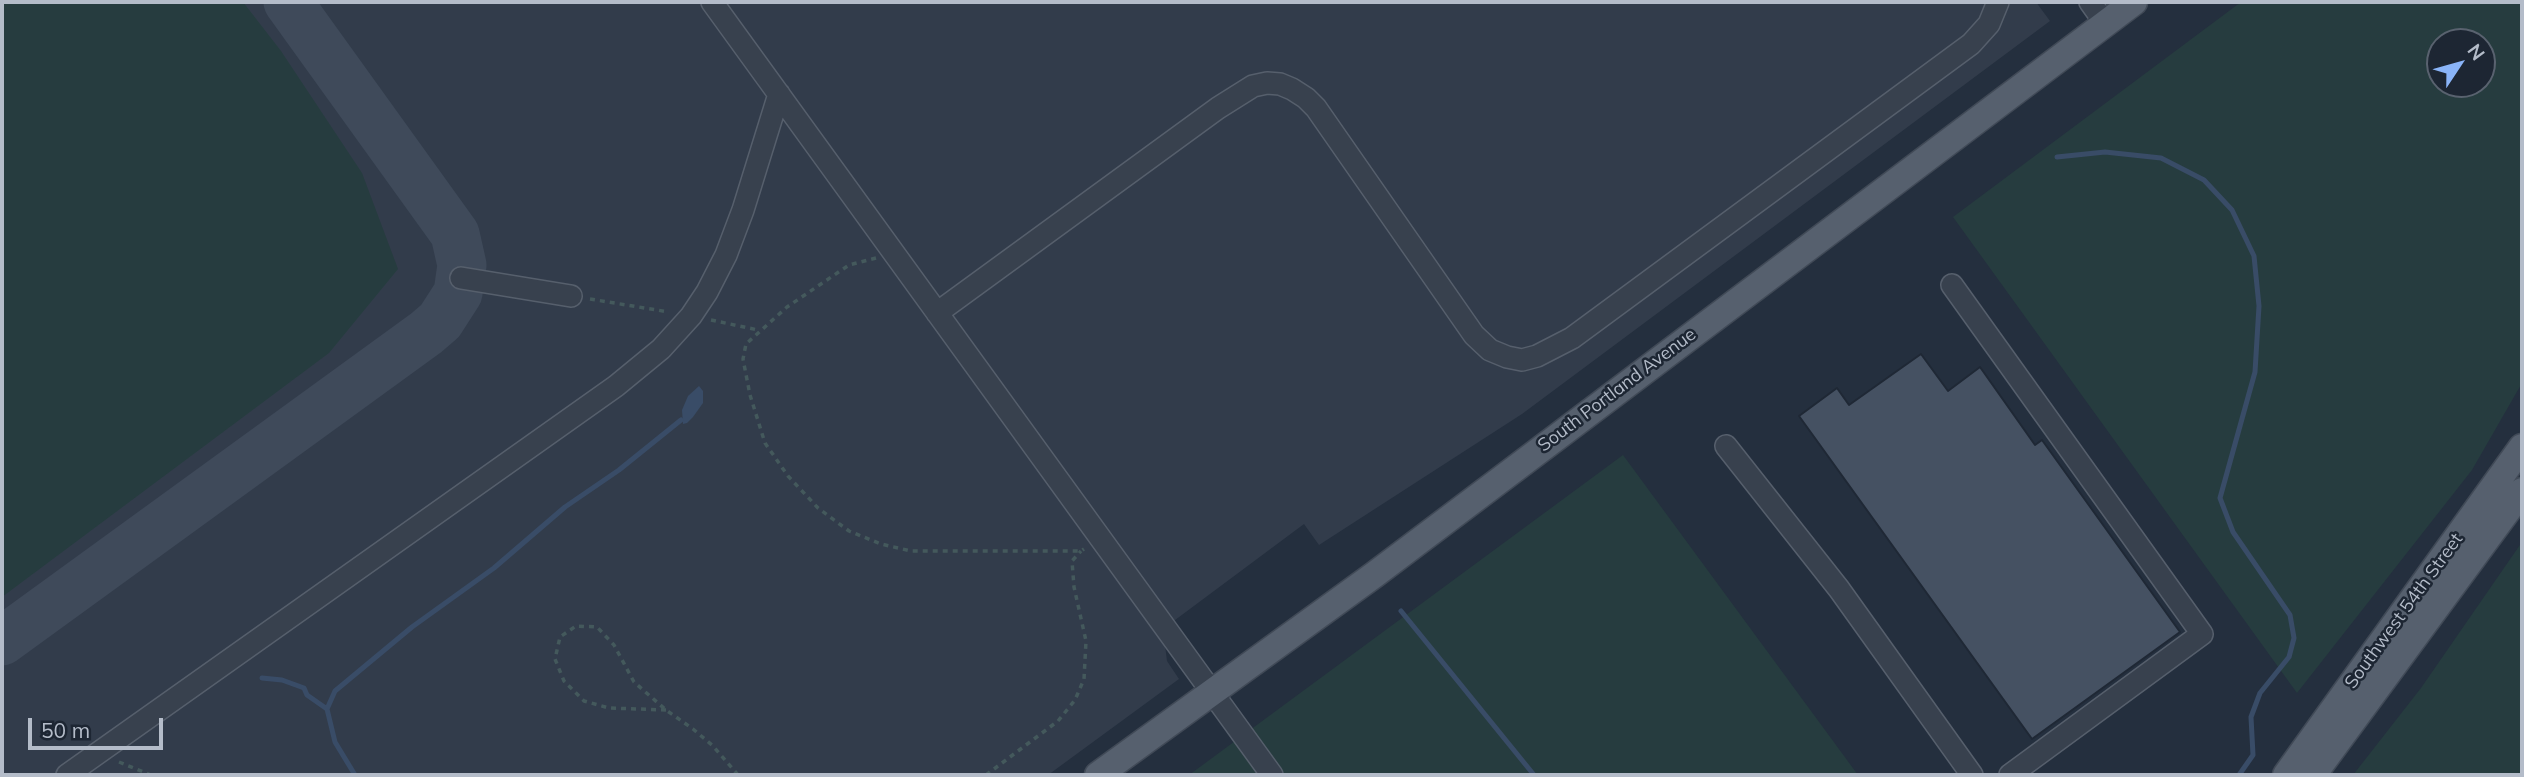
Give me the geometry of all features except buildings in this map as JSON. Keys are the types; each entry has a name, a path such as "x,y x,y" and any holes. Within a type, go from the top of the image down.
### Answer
{"main road":[{"name":"South Portland Avenue","path":"1098,775 1374,575 2098,12 2134,2"},
{"name":"Southwest 54th Street","path":"2286,775 2522,447"},
{"name":"Southwest 54th Street","path":"2313,775 2522,491"}],"street":[{"path":"712,2 1272,775"},
{"path":"937,313 1218,108 1253,86 1267,83 1292,89 1306,97 1316,108 1474,335 1490,349 1507,357 1522,360 1537,356 1572,338 1970,44 1989,24 1998,2"},
{"path":"67,775 617,386 661,349 691,316 726,255 779,94"},
{"path":"461,278 571,296"},
{"path":"1952,285 2202,634 2010,775"},
{"path":"1726,446 1839,589 1972,775"}],"path":[{"path":"899,260 878,257 849,265 787,307 746,344 743,359 750,395 765,443 788,476 811,500 849,531 881,544 911,551 1081,551"},
{"path":"571,296 759,330"},
{"path":"986,775 1058,721 1075,700 1084,679 1086,640 1074,587 1072,561 1100,538"},
{"path":"666,710 609,708 584,701 564,681 555,659 560,638 576,626 597,627 614,645 634,682 713,746 738,775"}],"shaded area":[{"path":"2,2 2036,2 2050,21 1522,414 1319,545 1304,524 1163,629 1167,661 1179,679 1048,775 2,775"}],"green space":[{"path":"2,2 243,2 281,51 362,173 398,269 329,353 2,597"},
{"path":"2241,2 2522,2 2522,383 2472,470 2297,693 1953,217"},
{"path":"1623,455 1858,775 1189,775"},
{"path":"2522,542 2522,775 2353,775 2421,688"}],"water":[{"path":"699,386 703,391 703,403 693,417 683,424 682,410 688,396"}],"waterway":[{"path":"2057,157 2105,152 2161,158 2204,180 2232,210 2254,256 2259,306 2255,372 2220,498 2233,532 2290,615 2294,638 2289,657 2260,693 2251,717 2253,755 2239,775"},
{"path":"355,775 335,742 327,709 335,691 412,627 494,568 565,507 619,470 681,420"},
{"path":"1401,611 1534,775"},
{"path":"262,678 282,680 304,688 307,695 327,709"}],"taxiway":[{"path":"2,641 426,333 440,321 458,293 462,265 455,234 288,2"}]}
